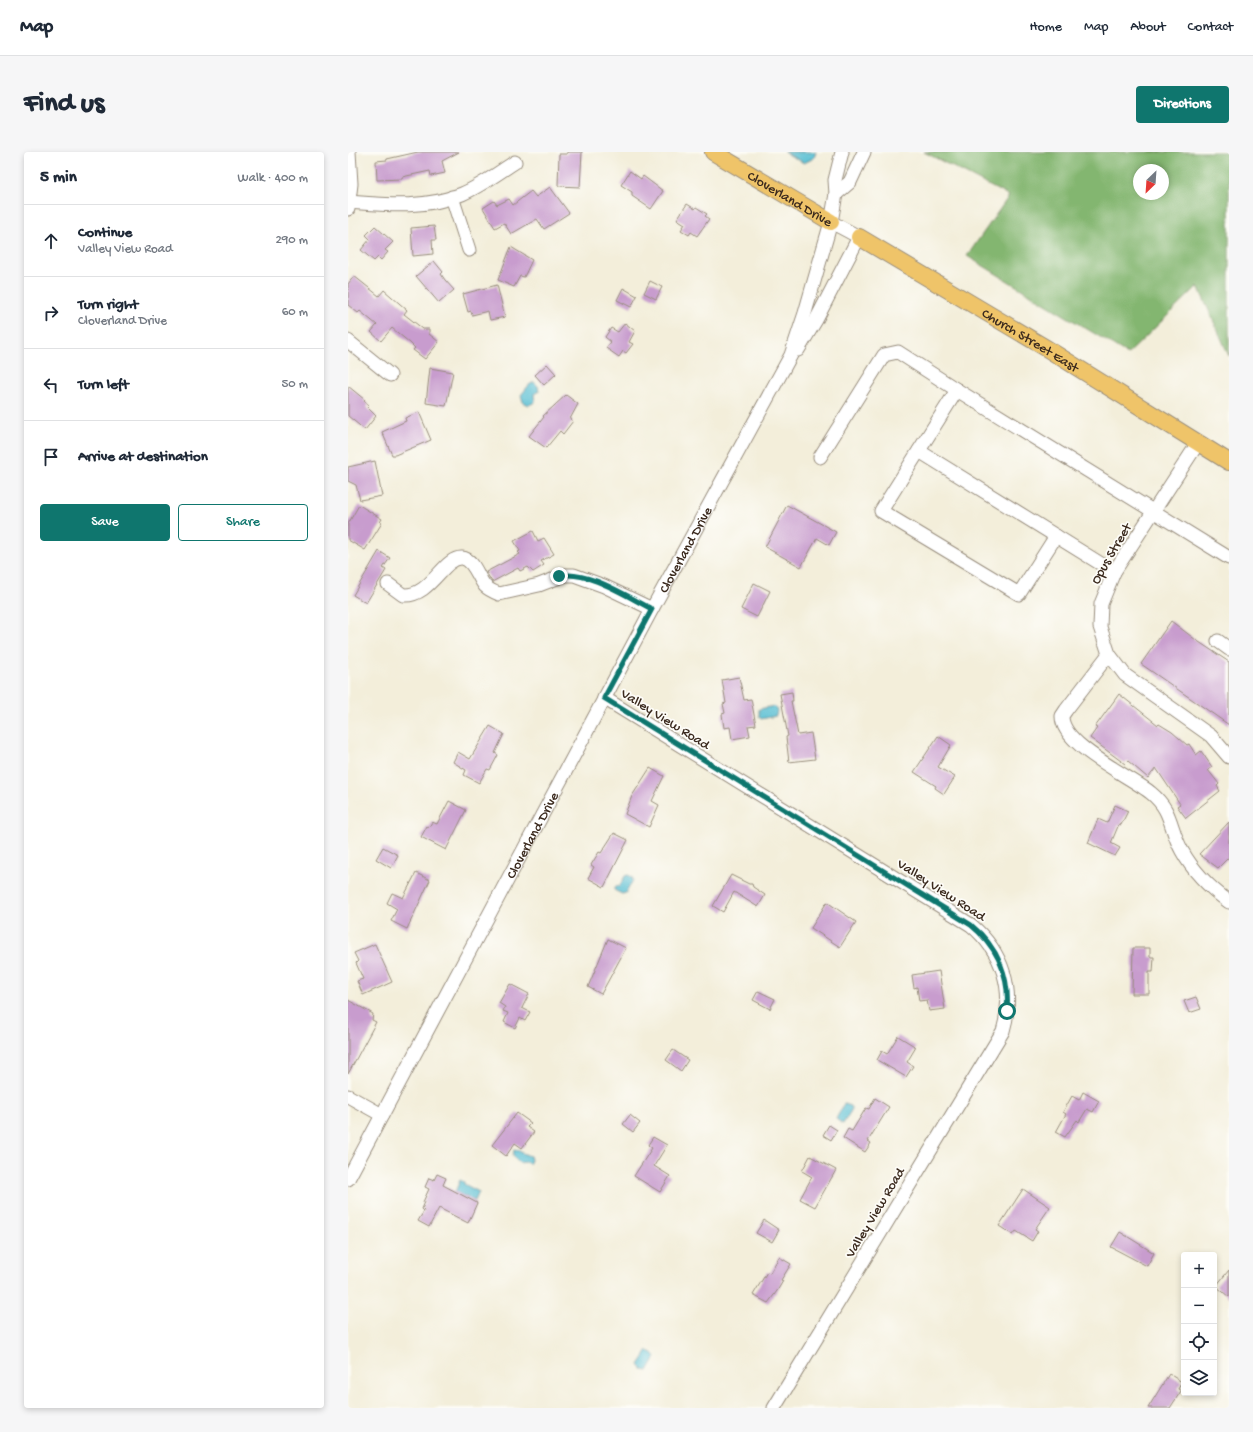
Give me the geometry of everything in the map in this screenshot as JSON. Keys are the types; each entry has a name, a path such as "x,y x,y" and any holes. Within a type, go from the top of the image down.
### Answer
{"main road":[{"name":"Cloverland Drive","path":"713,152 831,222"},
{"name":"Church Street East","path":"859,237 1046,348 1229,462"}],"street":[{"path":"349,152 351,184 349,206 404,205 452,197 473,188 515,162"},
{"path":"831,222 836,194 835,180 842,152"},
{"path":"836,194 850,182 864,152"},
{"path":"452,197 469,250"},
{"name":"Church Street East","path":"831,222 859,237"},
{"name":"Cloverland Drive","path":"348,1179 728,467 791,355 805,313 831,222"},
{"path":"783,370 802,345 859,237"},
{"path":"348,341 390,375"},
{"path":"820,457 884,355 898,352 1229,558"},
{"path":"957,390 881,511 1019,594 1056,536"},
{"name":"Opus Street","path":"1198,443 1114,572 1101,604 1100,627 1109,654 1125,675 1211,736 1229,757"},
{"path":"919,451 1114,572"},
{"path":"388,584 403,595 414,594 426,587 455,559 462,558 470,561 485,586 499,594 539,585 565,575 574,575 604,586 652,609"},
{"path":"1218,641 1229,649"},
{"path":"1109,654 1062,716 1064,727 1082,748 1147,790 1158,799 1165,807 1174,834 1189,863 1202,878 1229,902"},
{"name":"Valley View Road","path":"604,698 971,925 993,948 1006,978 1008,1002 1003,1031 774,1408"},
{"path":"348,1096 382,1115"}],"green space":[{"path":"924,152 1229,152 1229,356 1198,286 1128,354 967,256 1009,196"}],"water":[{"path":"784,152 816,152 814,158 804,163"},
{"path":"534,382 538,386 539,391 534,394 535,402 529,405 523,402 521,395 529,385"},
{"path":"774,706 777,711 776,716 761,719 759,717 759,709"},
{"path":"628,875 632,877 633,880 626,893 622,894 614,890 616,886 619,887 625,876"},
{"path":"844,1104 850,1106 852,1109 843,1124 836,1119"},
{"path":"514,1150 518,1150 530,1156 531,1160 529,1164 526,1162 519,1163 513,1156"},
{"path":"460,1180 464,1182 464,1184 479,1192 475,1201 455,1192"},
{"path":"648,1351 653,1353 656,1357 648,1371 643,1370 639,1365"}],"building":[{"path":"418,152 459,152 442,161 445,173 431,176 430,171 402,177 402,179 377,180 376,161 387,160"},
{"path":"567,152 582,152 580,187 558,186 559,154 567,154"},
{"path":"630,171 641,179 643,176 663,191 651,209 632,196 632,192 621,185"},
{"path":"550,187 569,213 544,229 537,219 511,234 504,223 495,228 483,208 494,201 497,205 509,199 513,205 531,191 536,197"},
{"path":"687,204 695,209 696,207 707,214 705,216 709,219 697,236 691,232 689,235 681,230 685,224 677,219"},
{"path":"375,226 393,242 385,250 388,252 381,260 378,257 374,261 361,250 370,239 366,235"},
{"path":"434,226 436,240 432,240 433,254 413,256 411,228"},
{"path":"511,247 532,260 524,277 520,276 514,287 498,280"},
{"path":"434,261 443,272 441,274 445,280 454,290 439,303 416,276"},
{"path":"354,276 379,296 384,290 407,310 404,314 423,329 429,329 429,334 439,342 425,359 413,350 415,348 392,328 381,341 371,332 377,325 360,311 358,313 348,305 348,284"},
{"path":"650,281 662,287 656,299 644,293"},
{"path":"497,285 505,317 490,320 488,311 472,315 471,311 468,312 463,294"},
{"path":"623,288 637,296 631,307 617,300"},
{"path":"625,323 635,331 629,342 633,344 626,353 623,351 619,357 606,348 611,342 605,337 611,328 618,332"},
{"path":"547,364 556,374 544,385 535,375"},
{"path":"430,368 453,372 446,406 426,403"},
{"path":"348,386 365,400 364,401 369,405 367,407 376,416 365,430 348,416"},
{"path":"566,395 578,404 570,419 573,421 563,434 560,431 546,448 529,436 544,417 543,416"},
{"path":"419,412 431,440 392,455 382,432 406,421 405,418"},
{"path":"375,461 382,496 360,500 356,485 348,481 348,467"},
{"path":"359,505 382,519 380,522 382,523 365,550 348,540 348,524"},
{"path":"787,505 836,532 829,545 817,538 801,567 765,547"},
{"path":"533,531 538,541 544,538 554,554 541,561 544,565 533,572 528,567 520,571 518,568 492,582 486,572 520,554 518,552 520,551 514,541"},
{"path":"379,551 390,558 383,568 386,570 366,603 353,595"},
{"path":"754,583 770,591 757,617 741,609"},
{"path":"1171,621 1229,662 1229,725 1141,664"},
{"path":"739,677 744,700 751,699 756,725 748,726 750,736 732,739 730,727 724,728 722,714 725,713 723,704 726,703 722,680"},
{"path":"792,692 793,701 791,701 798,735 811,733 815,759 789,762 786,737 788,736 780,694"},
{"path":"1119,694 1158,725 1159,724 1172,732 1187,745 1189,744 1196,755 1201,751 1212,767 1208,770 1219,784 1217,786 1220,791 1186,818 1177,806 1180,804 1156,768 1148,778 1128,761 1125,764 1090,738 1097,728 1095,727"},
{"path":"490,726 504,734 495,753 498,755 490,770 487,769 479,783 464,775 466,770 453,762 458,752 470,759"},
{"path":"938,736 951,745 938,767 955,777 944,794 935,788 936,786 914,772"},
{"path":"650,768 664,776 652,801 659,805 649,827 625,814 632,796"},
{"path":"449,801 466,810 446,850 421,837 427,826 429,827 432,822 437,824"},
{"path":"1115,805 1128,811 1121,825 1119,824 1111,843 1120,848 1115,856 1088,843 1098,819 1107,823"},
{"path":"1229,822 1229,857 1218,868 1199,854"},
{"path":"614,833 628,840 604,887 588,878 594,867 591,865"},
{"path":"383,847 398,855 391,868 376,859"},
{"path":"416,873 430,880 407,929 391,921 397,909 387,903 392,893 403,898"},
{"path":"731,875 752,884 753,887 765,895 758,907 734,892 723,912 713,906"},
{"path":"827,902 856,922 840,947 811,928"},
{"path":"608,939 626,948 601,994 588,987"},
{"path":"375,944 392,982 363,995 357,981 363,979 356,963 358,961 354,953"},
{"path":"1133,948 1150,948 1150,957 1154,957 1153,972 1149,972 1149,994 1132,994"},
{"path":"939,971 945,1009 929,1011 927,1000 919,1001 917,987 914,988 912,975"},
{"path":"510,984 529,994 522,1008 530,1012 525,1021 520,1018 515,1028 504,1022 508,1013 503,1011 505,1007 499,1003"},
{"path":"758,991 775,999 770,1009 753,1000"},
{"path":"1196,997 1201,1009 1189,1013 1184,1001"},
{"path":"348,1000 373,1014 372,1020 376,1022 348,1074"},
{"path":"898,1036 916,1047 907,1062 913,1066 906,1077 877,1060 882,1051 887,1054"},
{"path":"673,1050 688,1060 681,1071 666,1060"},
{"path":"1083,1092 1099,1101 1093,1112 1087,1109 1079,1122 1077,1120 1065,1137 1056,1132 1066,1114 1063,1112 1072,1096 1079,1100"},
{"path":"875,1098 889,1107 868,1141 871,1143 865,1152 843,1138 848,1129 852,1131 866,1108 869,1109"},
{"path":"517,1113 531,1123 527,1127 534,1132 522,1148 515,1143 506,1156 492,1145"},
{"path":"630,1115 640,1123 633,1132 623,1124"},
{"path":"829,1125 837,1130 831,1140 823,1135"},
{"path":"653,1137 667,1145 654,1166 670,1176 660,1192 634,1176 652,1148 648,1145"},
{"path":"810,1156 836,1170 815,1207 800,1199 812,1177 802,1171"},
{"path":"437,1174 446,1178 443,1185 477,1203 468,1223 439,1208 429,1227 418,1221 424,1211 422,1209 425,1202 423,1202 429,1189 425,1187 429,1178 434,1180"},
{"path":"1023,1189 1050,1207 1035,1229 1038,1231 1032,1241 1016,1231 1013,1235 999,1226"},
{"path":"764,1220 779,1230 772,1242 756,1233"},
{"path":"1120,1232 1154,1253 1147,1266 1111,1247"},
{"path":"779,1257 791,1264 781,1280 783,1281 768,1303 753,1295 767,1272 770,1273"},
{"path":"1229,1270 1229,1297 1217,1287 1217,1285"},
{"path":"1169,1374 1181,1381 1178,1389 1181,1391 1170,1408 1148,1408"}],"route":[{"path":"559,576 574,575 588,579 652,609 604,698 959,917 979,931 993,948 1001,964 1007,983 1007,1011"}]}
